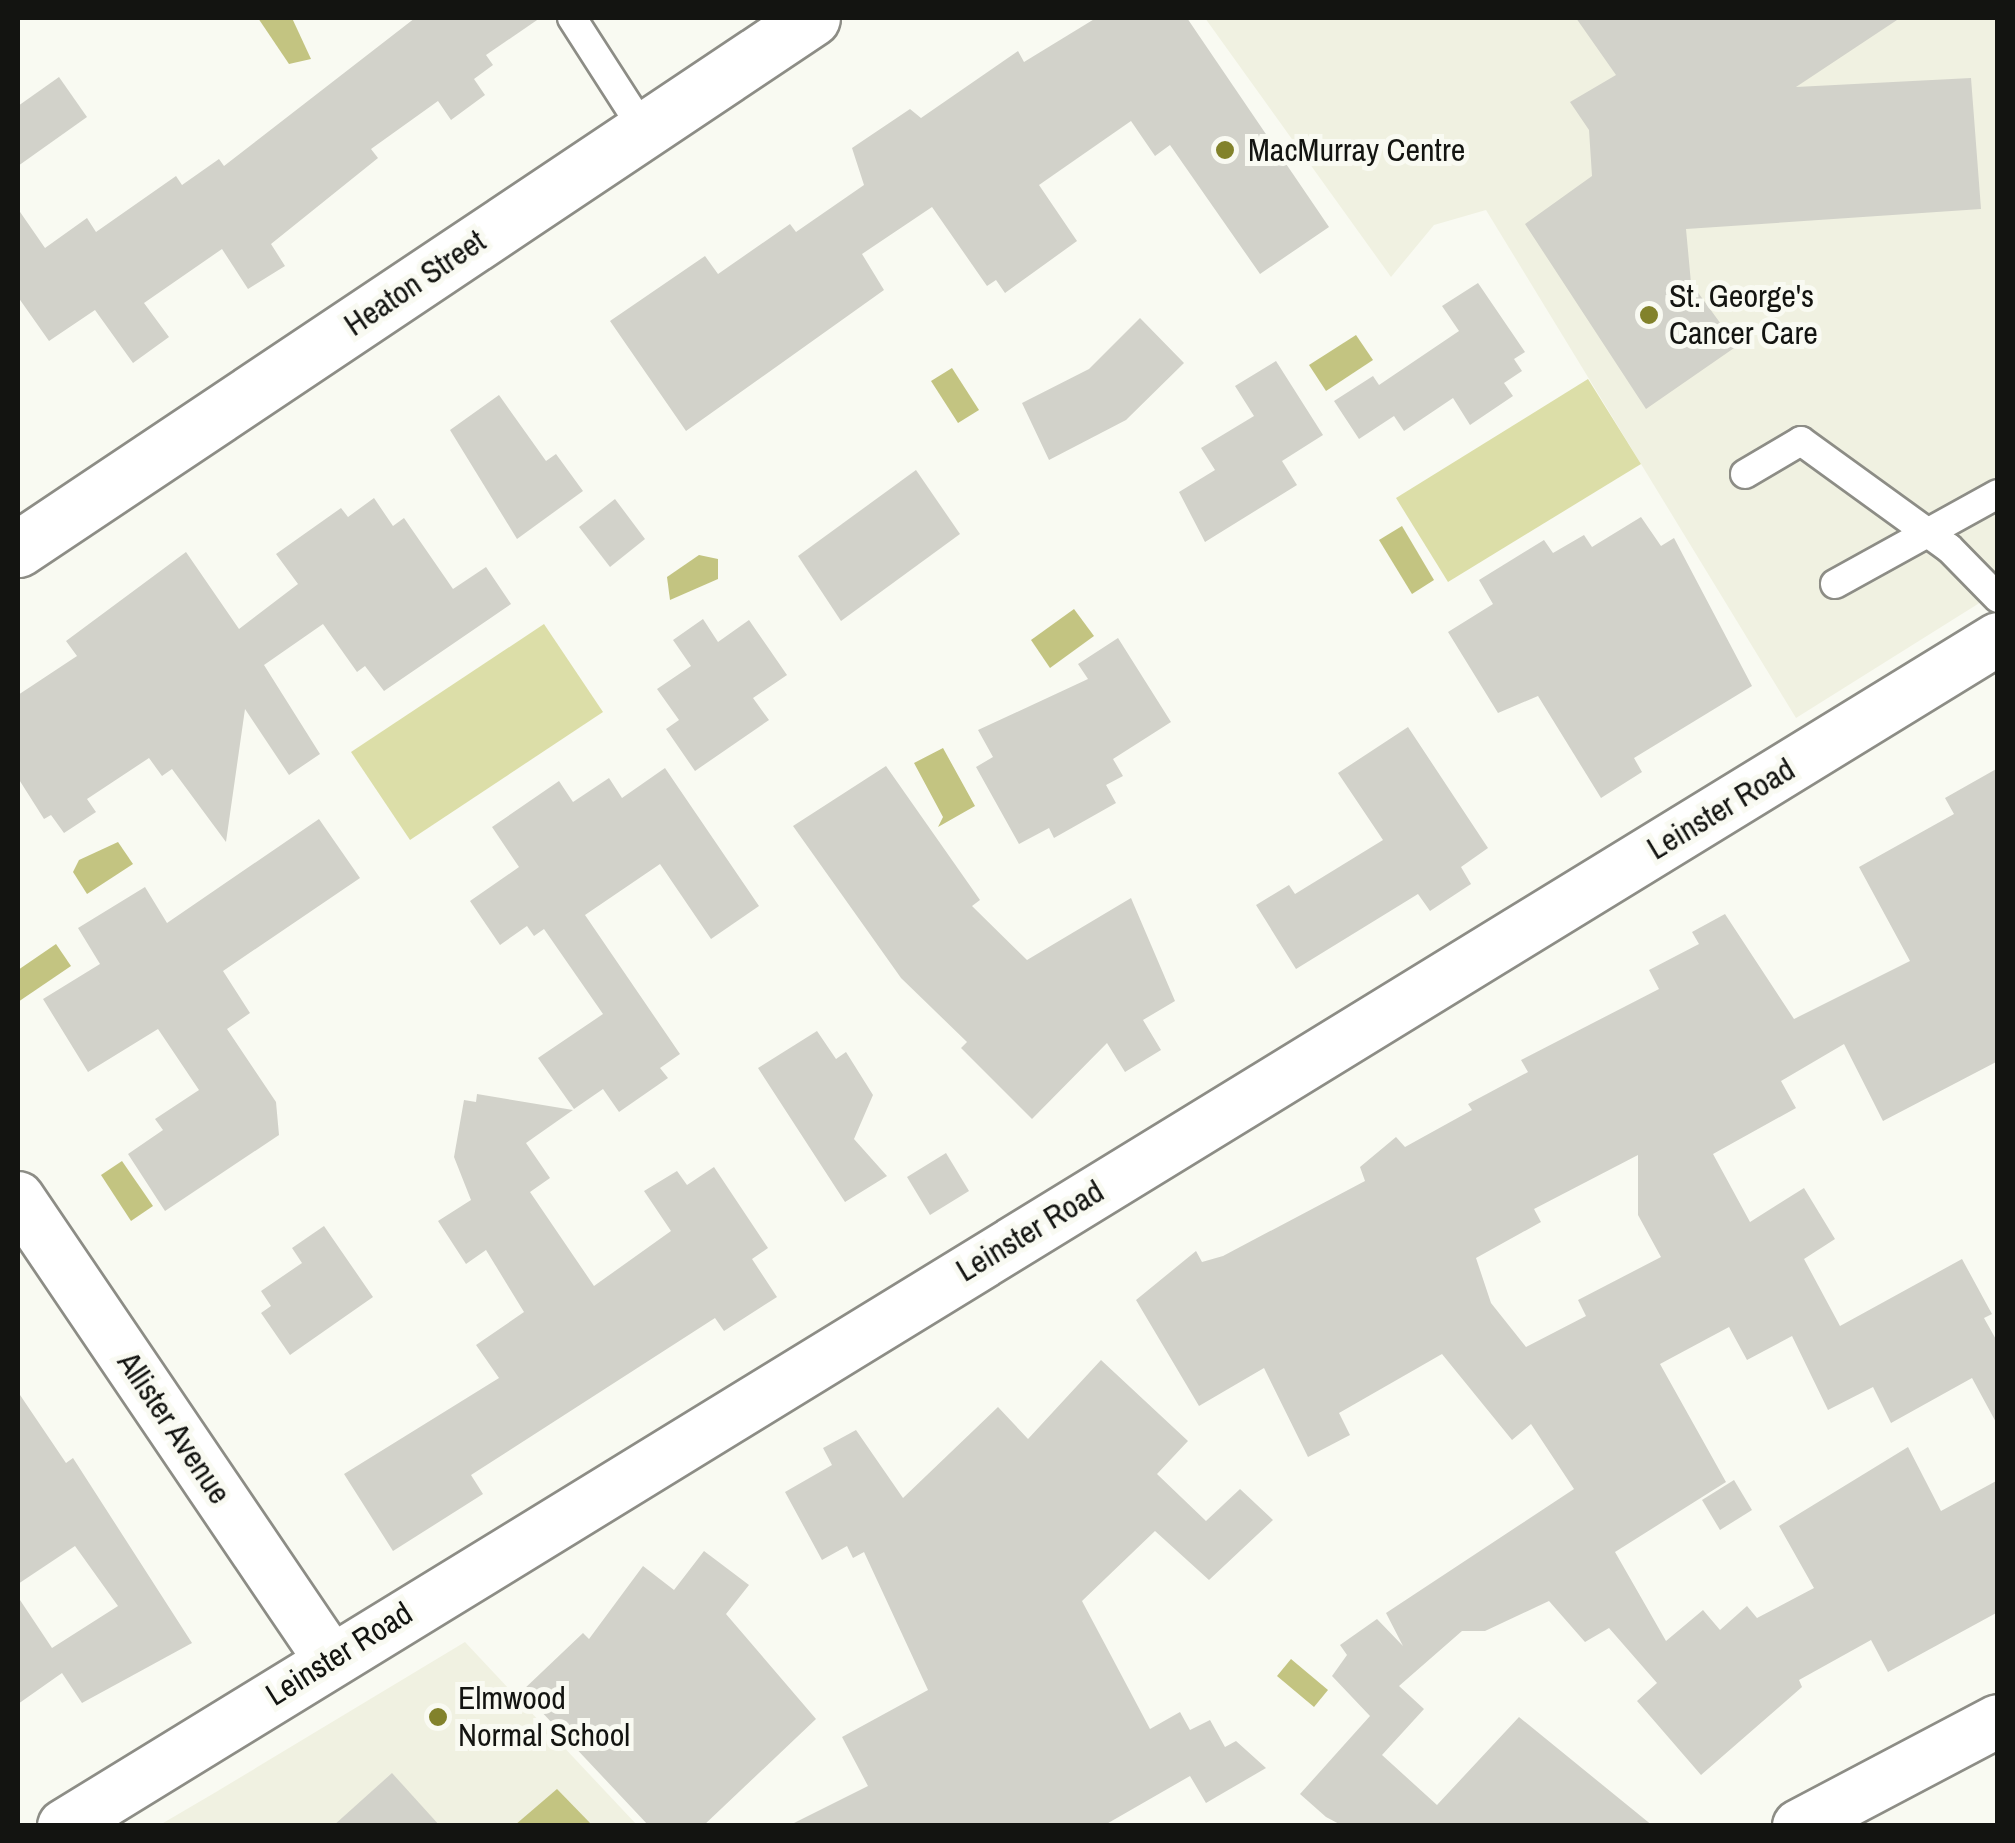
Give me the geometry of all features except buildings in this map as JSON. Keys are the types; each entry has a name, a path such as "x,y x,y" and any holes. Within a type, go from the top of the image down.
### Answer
{"main road":[{"name":"Heaton Street","path":"18,549 812,18"}],"street":[{"name":"Leinster Road","path":"64,1826 330,1658 1998,640"},
{"name":"Allister Avenue","path":"18,1198 330,1658"},
{"path":"1799,1826 1998,1720"}],"lane":[{"path":"572,18 644,130"},
{"path":"1745,474 1801,441 1924,529 1998,598"},
{"path":"1836,584 1924,529 1998,494"}],"shaded area":[{"path":"258,18 292,18 311,59 289,64"},
{"path":"1205,18 1997,18 1997,592 1796,718 1486,210 1434,225 1391,277"},
{"path":"1356,335 1373,360 1326,391 1309,365"},
{"path":"952,368 979,410 958,423 931,381"},
{"path":"1588,379 1641,464 1448,582 1396,498"},
{"path":"1402,526 1434,580 1412,594 1379,540"},
{"path":"699,555 718,559 718,579 670,600 667,577"},
{"path":"1074,609 1094,636 1050,668 1031,640"},
{"path":"544,624 603,712 410,840 351,752"},
{"path":"943,748 975,806 938,827 943,817 914,763"},
{"path":"118,842 133,864 87,894 73,872 79,860"},
{"path":"56,944 71,966 18,1002 18,970"},
{"path":"122,1161 153,1206 131,1221 101,1175"},
{"name":"Elmwood Normal School","path":"465,1642 637,1825 158,1826 216,1792"},
{"path":"1291,1659 1328,1690 1314,1707 1277,1676"},
{"path":"557,1789 592,1825 515,1825"}],"place":[{"name":"MacMurray Centre","path":"1225,150"},
{"name":"St. George's Cancer Care","path":"1649,315"},
{"name":"Elmwood Normal School","path":"438,1717"}]}
